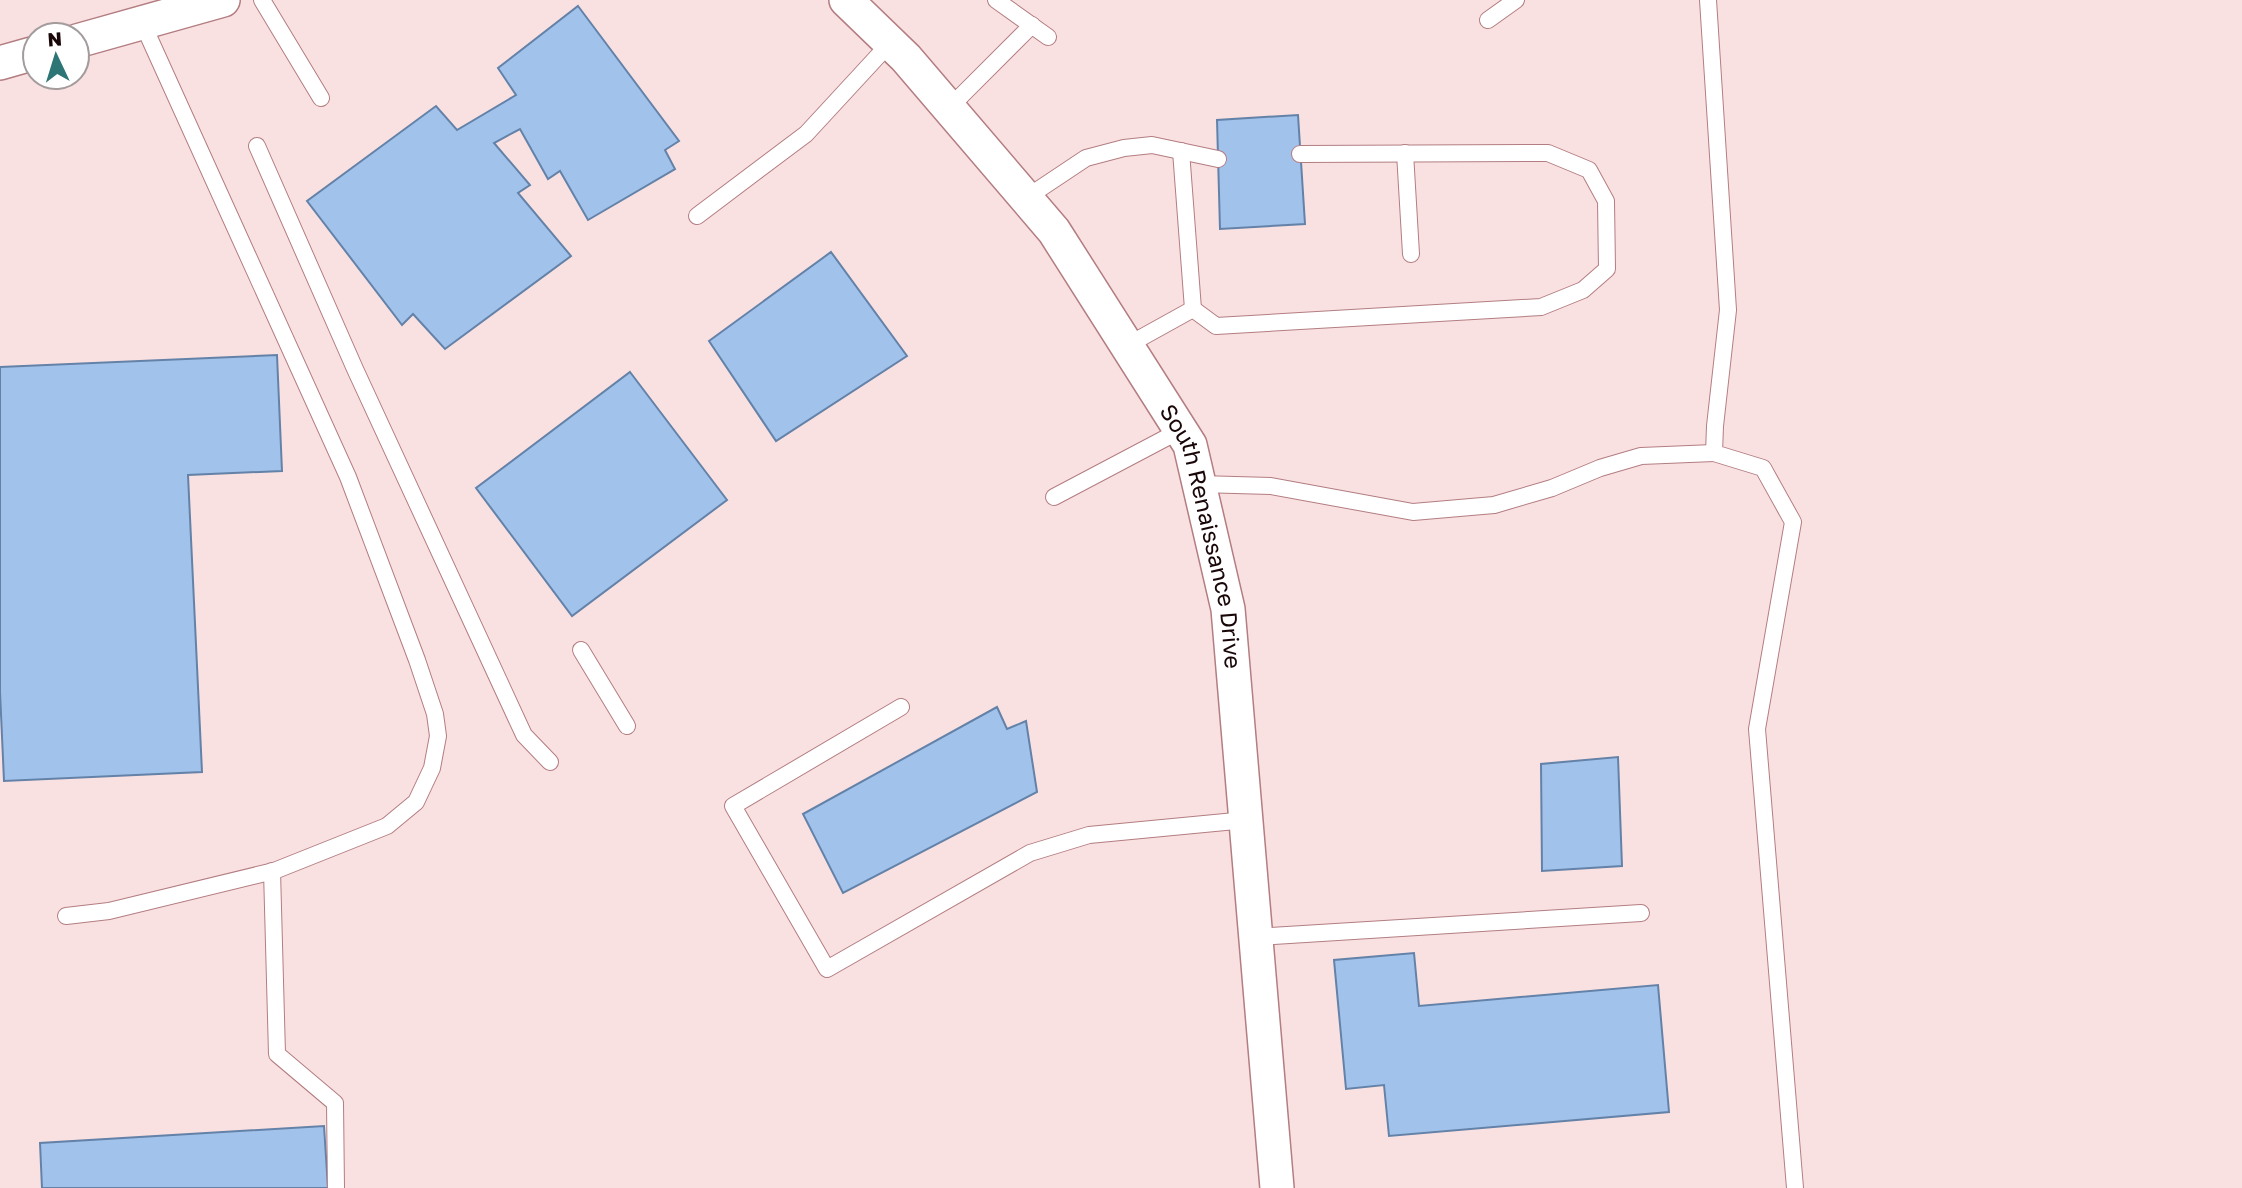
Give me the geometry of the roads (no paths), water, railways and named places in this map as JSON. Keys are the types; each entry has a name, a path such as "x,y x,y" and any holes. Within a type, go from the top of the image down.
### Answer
{"street":[{"path":"91,37 223,0"},
{"name":"South Renaissance Drive","path":"846,0 906,58 1054,231 1190,445 1228,610 1277,1188"},
{"path":"0,63 21,57"}],"lane":[{"path":"262,0 321,98"},
{"path":"996,0 1048,37"},
{"path":"1488,20 1516,0"},
{"path":"1708,0 1728,310 1714,453"},
{"path":"66,916 109,911 272,871 387,826 416,802 432,768 438,736 435,714 417,660 348,477 142,22"},
{"path":"949,108 1032,25"},
{"path":"697,216 806,134 890,43"},
{"path":"1026,198 1086,158 1124,148 1152,145 1218,159"},
{"path":"257,146 355,369 524,735 550,762"},
{"path":"1181,151 1193,309 1216,326 1541,307 1583,290 1607,269 1606,201 1589,170 1548,153 1300,154"},
{"path":"1405,153 1411,254"},
{"path":"1128,345 1193,309"},
{"path":"1054,497 1181,430"},
{"path":"1199,484 1271,486 1413,512 1494,505 1552,488 1600,468 1641,456 1714,453 1763,468 1793,522 1757,729 1795,1188"},
{"path":"581,650 627,726"},
{"path":"901,707 733,806 827,969 1030,853 1089,835 1246,820"},
{"path":"272,871 277,1054 335,1103 336,1188"},
{"path":"1256,937 1641,913"}]}
